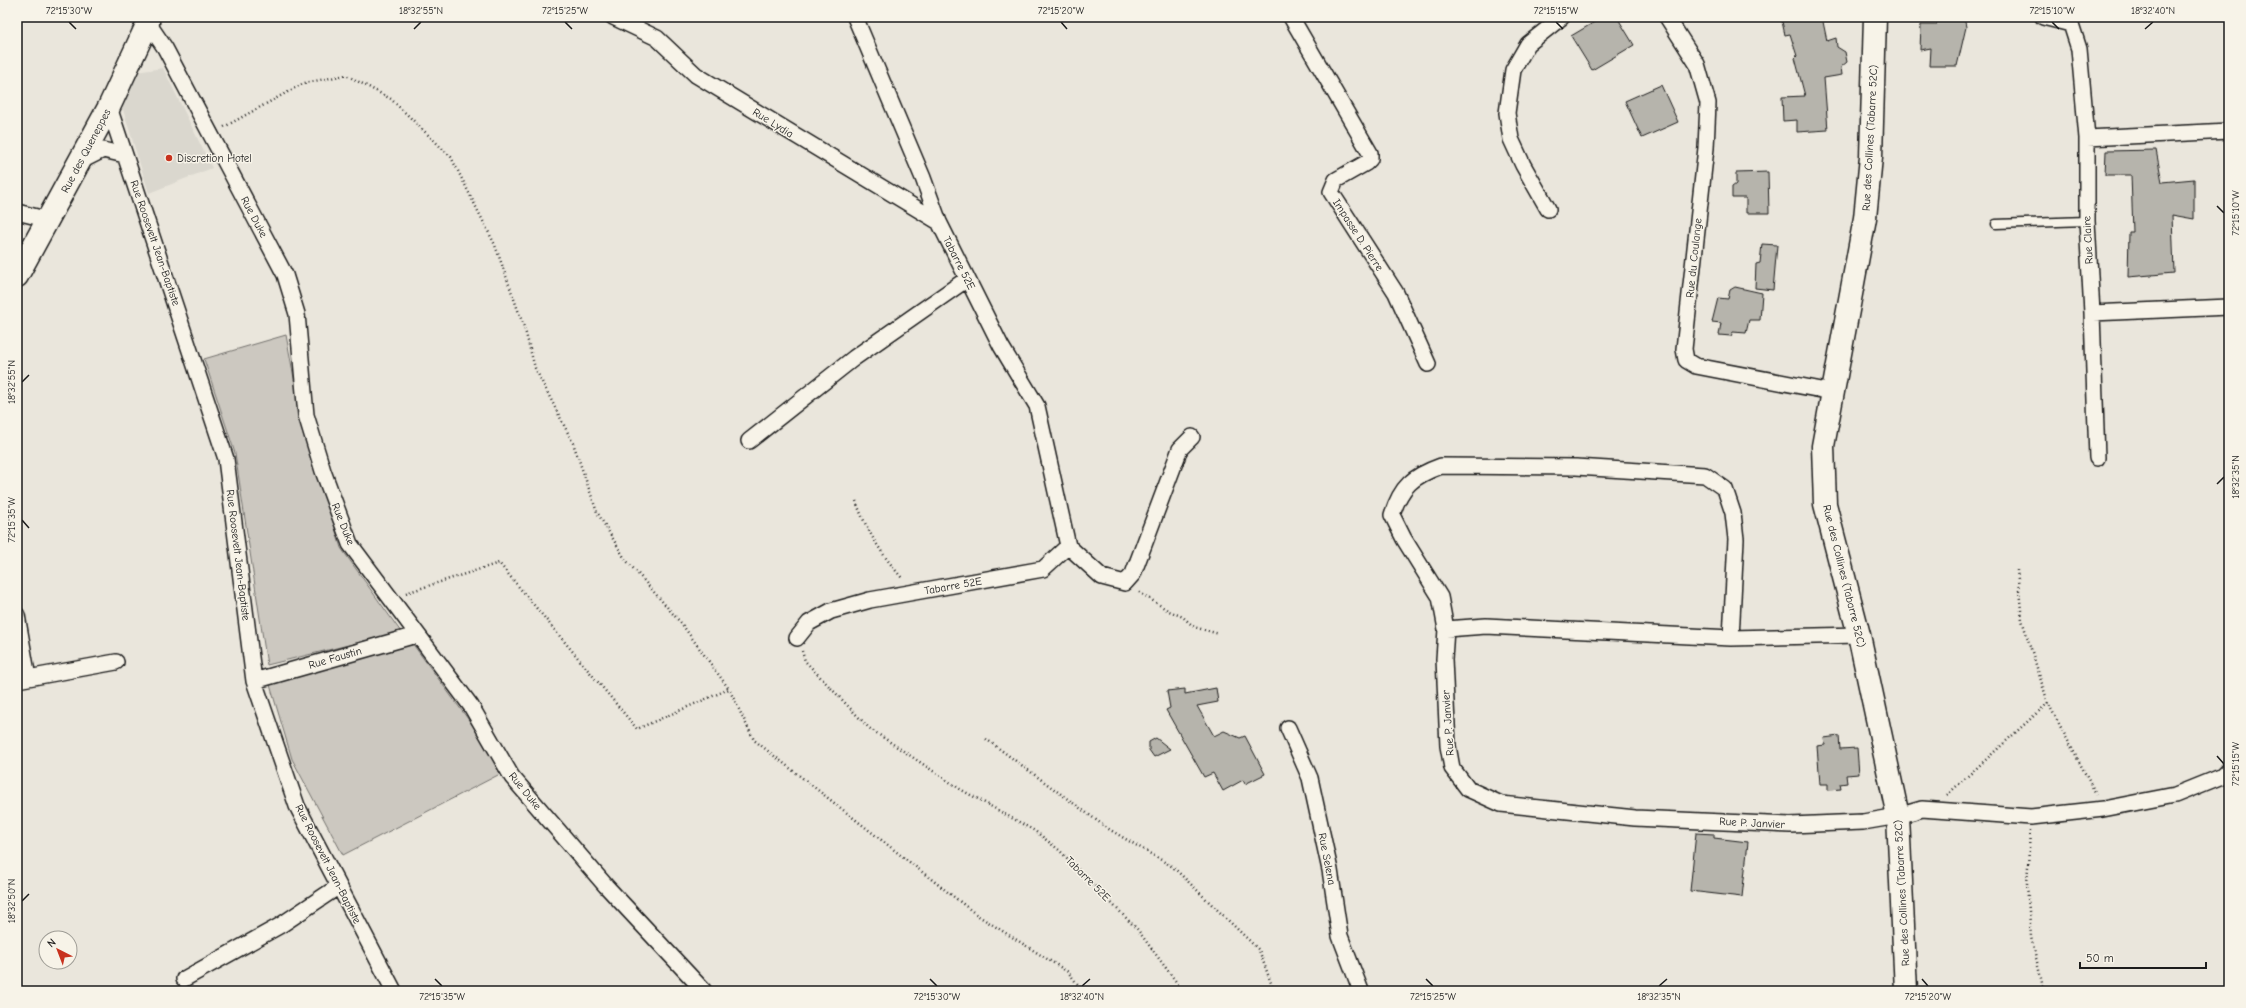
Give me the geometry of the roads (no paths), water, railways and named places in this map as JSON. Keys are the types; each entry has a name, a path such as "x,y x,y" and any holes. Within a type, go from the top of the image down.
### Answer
{"street":[{"name":"Rue Lydia","path":"613,17 657,38 696,75 780,128 939,222"},
{"name":"Tabarre 52E","path":"797,638 809,623 831,611 870,600 1043,569 1068,546 1037,406 1001,346 939,222 923,178 855,17"},
{"name":"Impasse D. Pierre","path":"1291,17 1370,153 1370,159 1366,163 1336,180 1331,192 1396,293 1428,364"},
{"path":"1548,209 1517,152 1512,139 1507,113 1514,70 1528,44 1562,17"},
{"name":"Rue du Coulange","path":"1667,17 1697,64 1708,103 1706,148 1684,349 1686,360 1696,366 1832,392"},
{"path":"2043,17 2072,21"},
{"name":"Rue des Collines (Tabarre 52C)","path":"1876,18 1871,157 1865,218 1856,278 1832,392 1823,446 1825,504 1859,635 1898,816 1906,991"},
{"name":"Rue des Queneppes","path":"17,276 49,220 109,107 148,20"},
{"name":"Rue Duke","path":"148,20 165,48 285,275 298,314 306,415 323,471 350,544 389,599 471,706 512,776 606,886 704,991"},
{"name":"Rue Claire","path":"2072,21 2079,49 2087,138 2087,221 2097,458"},
{"name":"Rue Roosevelt Jean-Baptiste","path":"109,107 226,459 254,681 297,806 394,991"},
{"path":"2087,138 2229,131"},
{"path":"80,161 103,150 125,155"},
{"path":"17,212 49,220"},
{"path":"749,441 854,358 967,279"},
{"path":"2092,313 2229,307"},
{"path":"1068,546 1102,577 1124,583 1133,574 1180,449 1192,437"},
{"name":"Rue P. Janvier","path":"1731,638 1736,539 1733,513 1725,489 1705,475 1576,467 1441,466 1426,471 1416,478 1398,496 1392,515 1404,539 1440,597 1446,629 1444,659 1448,746 1452,768 1468,789 1501,804 1635,818 1790,825 1863,822 1898,816 1922,809 2031,817 2103,809 2175,795 2222,776 2229,769"},
{"path":"17,615 23,679 116,662"},
{"path":"1446,629 1486,626 1731,638 1859,635"},
{"name":"Rue Faustin","path":"254,681 416,635"},
{"name":"Rue Selena","path":"1288,728 1310,778 1330,870 1340,936 1361,991"},
{"path":"184,979 282,925 339,886"}],"lane":[{"path":"1996,224 2087,221"}],"place":[{"name":"Discretion Hotel","path":"169,158"}]}
